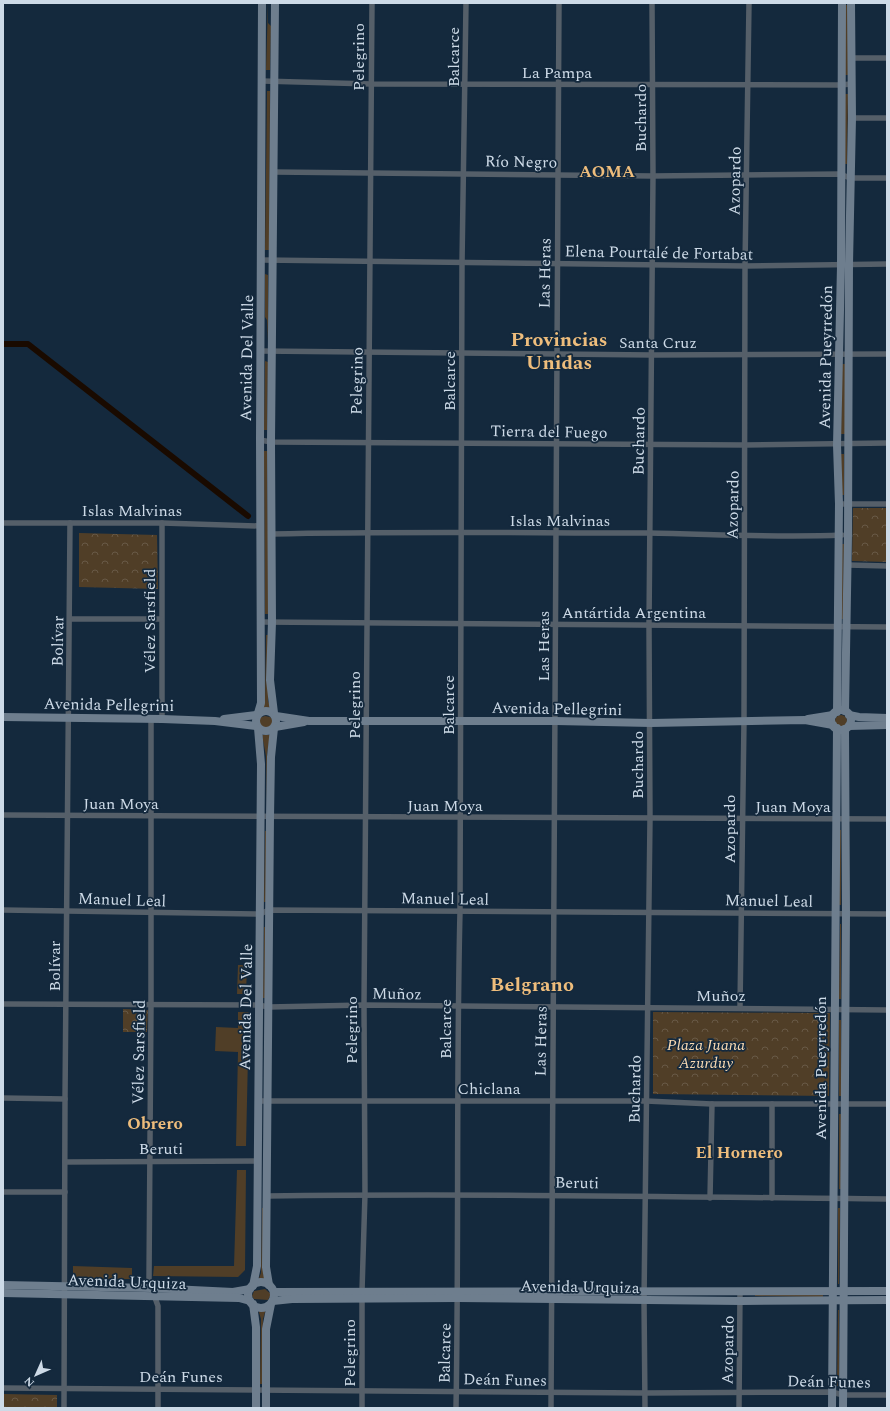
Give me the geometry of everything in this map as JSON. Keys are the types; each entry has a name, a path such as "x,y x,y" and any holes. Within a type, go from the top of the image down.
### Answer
{"main road":[{"name":"Avenida Del Valle","path":"257,714 261,703 262,622 260,526 260,351 262,260 262,3"},
{"name":"Avenida Del Valle","path":"275,3 271,442 272,622 270,680 275,714"},
{"name":"Avenida Pueyrredón","path":"842,3 840,174 848,355 847,444 844,504 839,536 838,625 842,678"},
{"name":"Avenida Pueyrredón","path":"841,713 842,678 847,625 848,535 837,445 839,354 845,265 851,220 851,3"},
{"path":"841,220 851,220"},
{"path":"265,712 275,714 277,721 274,728 265,730 257,727 257,714 265,712"},
{"path":"841,713 851,721 841,727 832,720 841,713"},
{"name":"Avenida Pellegrini","path":"274,728 309,721 556,721 650,723 805,720 841,713 859,717 887,718"},
{"name":"Avenida Pellegrini","path":"215,720 257,714"},
{"name":"Avenida Pellegrini","path":"275,714 309,721"},
{"name":"Avenida Pellegrini","path":"3,717 162,718 215,720 257,727"},
{"name":"Avenida Pellegrini","path":"805,720 841,727 887,725"},
{"name":"Avenida Del Valle","path":"251,1288 257,1266 258,1005 260,914 259,817 261,764 257,727"},
{"name":"Avenida Pueyrredón","path":"832,1408 832,1198 835,1104 835,818 841,727"},
{"name":"Avenida Pueyrredón","path":"841,727 846,913 843,1408"},
{"name":"Avenida Del Valle","path":"271,1288 266,1267 270,1007 270,817 271,757 274,728"},
{"path":"256,1408 256,1327 251,1288 260,1282 271,1288 362,1295"},
{"name":"Avenida Urquiza","path":"3,1285 156,1297 239,1298 252,1303"},
{"name":"Avenida Urquiza","path":"3,1293 65,1289 151,1288 233,1292 251,1288"},
{"path":"266,1408 266,1329 272,1302 271,1288"},
{"path":"458,1294 552,1291 644,1291 832,1295"},
{"name":"Avenida Urquiza","path":"844,1296 887,1291"},
{"name":"Avenida Urquiza","path":"272,1302 292,1299 362,1295 458,1294 551,1300 741,1302 832,1295 887,1300"},
{"path":"252,1303 260,1308 272,1302"}],"street":[{"name":"Pelegrino","path":"362,1408 362,1295 365,1194 365,817 371,262 372,3"},
{"name":"Balcarce","path":"456,1408 458,1294 462,263 466,84 466,3"},
{"name":"Las Heras","path":"551,1408 551,1195 556,721 556,353 559,3"},
{"name":"Buchardo","path":"645,1408 644,1291 650,819 649,625 653,176 652,3"},
{"name":"Azopardo","path":"740,1008 746,445 745,266 749,3"},
{"path":"852,58 887,58"},
{"name":"La Pampa","path":"262,81 371,84 851,84"},
{"path":"852,118 887,118"},
{"name":"Río Negro","path":"274,172 464,172 653,176 840,174 850,178 887,178"},
{"name":"Elena Pourtalé de Fortabat","path":"262,260 745,266 887,264"},
{"name":"Santa Cruz","path":"260,351 652,355 887,354"},
{"name":"Tierra del Fuego","path":"260,440 271,442 651,445 837,445 887,443"},
{"path":"844,504 887,504"},
{"name":"Islas Malvinas","path":"3,523 162,523 260,526"},
{"name":"Bolívar","path":"64,1408 70,523"},
{"name":"Vélez Sarsfield","path":"162,523 162,718"},
{"name":"Islas Malvinas","path":"272,534 367,532 556,534 650,533 744,536 848,535"},
{"path":"848,565 887,566"},
{"path":"70,619 161,619"},
{"name":"Antártida Argentina","path":"262,622 847,625 887,627"},
{"name":"Vélez Sarsfield","path":"150,718 151,1004 149,1281 158,1306 158,1408"},
{"name":"Juan Moya","path":"3,815 887,819"},
{"name":"Manuel Leal","path":"3,910 260,914 269,910 887,914"},
{"name":"Muñoz","path":"3,1004 258,1005 270,1007 364,1005 887,1010"},
{"path":"3,1098 65,1099"},
{"name":"Chiclana","path":"258,1101 458,1100 646,1101 712,1104 887,1104"},
{"path":"710,1198 712,1104"},
{"path":"772,1104 772,1198"},
{"name":"Beruti","path":"65,1162 257,1161"},
{"path":"3,1192 65,1192"},
{"name":"Beruti","path":"267,1196 365,1194 887,1199"},
{"name":"Azopardo","path":"739,1408 740,1293"},
{"name":"Deán Funes","path":"3,1388 158,1388 739,1394 832,1392 843,1396 887,1395"}],"green space":[{"path":"268,3 268,23 271,26 270,70 266,70"},
{"path":"845,5 848,5 848,75 844,75"},
{"path":"267,91 270,91 269,250 265,250"},
{"path":"844,94 848,94 847,164 844,164"},
{"path":"265,274 268,275 268,341 267,320 265,317"},
{"path":"265,361 268,362 267,430 264,430"},
{"path":"842,364 845,364 845,434 841,434"},
{"path":"264,451 267,451 269,614 265,614"},
{"path":"841,454 844,454 844,495 841,495"},
{"path":"853,508 887,508 887,562 852,561"},
{"path":"79,533 157,535 158,589 79,587"},
{"path":"841,544 844,544 843,619 840,619"},
{"path":"266,635 269,635 268,701 271,708 263,708 265,701"},
{"path":"841,715 845,717 847,721 845,725 841,727 837,725 835,721 837,717"},
{"path":"265,716 274,720 275,723 271,727 263,728 258,724 259,718"},
{"path":"262,735 270,735 267,755 266,810 266,756"},
{"path":"840,830 841,905 839,905"},
{"path":"265,831 267,831 266,902 264,902"},
{"path":"840,924 841,999 839,999"},
{"path":"264,927 266,927 265,998 263,998"},
{"path":"238,965 247,965 246,994 237,994"},
{"path":"123,1009 148,1010 147,1032 123,1032"},
{"path":"238,1012 249,1012 246,1146 236,1146 238,1052 215,1051 216,1027 238,1028"},
{"name":"Plaza Juana Azurduy","path":"653,1012 830,1013 829,1096 653,1094"},
{"path":"839,1020 841,1020 841,1096 839,1096"},
{"path":"839,1114 841,1114 841,1189 839,1189"},
{"path":"237,1170 246,1170 245,1270 238,1277 153,1276 154,1266 234,1266"},
{"path":"262,1208 264,1208 263,1273 266,1281 258,1281 261,1273"},
{"path":"838,1208 840,1208 839,1284 838,1284"},
{"path":"73,1266 132,1268 132,1279 73,1279"},
{"path":"265,1289 271,1294 268,1300 254,1299 252,1296 254,1291"},
{"path":"823,1295 823,1297 755,1296"},
{"path":"258,1309 266,1309 263,1319 262,1384 260,1384 261,1319"},
{"path":"838,1310 839,1386 837,1386"},
{"path":"3,1394 57,1395 57,1408 3,1408"}],"waterway":[{"path":"3,344 28,344 248,516"}],"district":[{"name":"AOMA","path":"607,171"},
{"name":"Provincias Unidas","path":"559,350"},
{"name":"Belgrano","path":"532,984"},
{"name":"Obrero","path":"155,1123"},
{"name":"El Hornero","path":"739,1152"}]}
